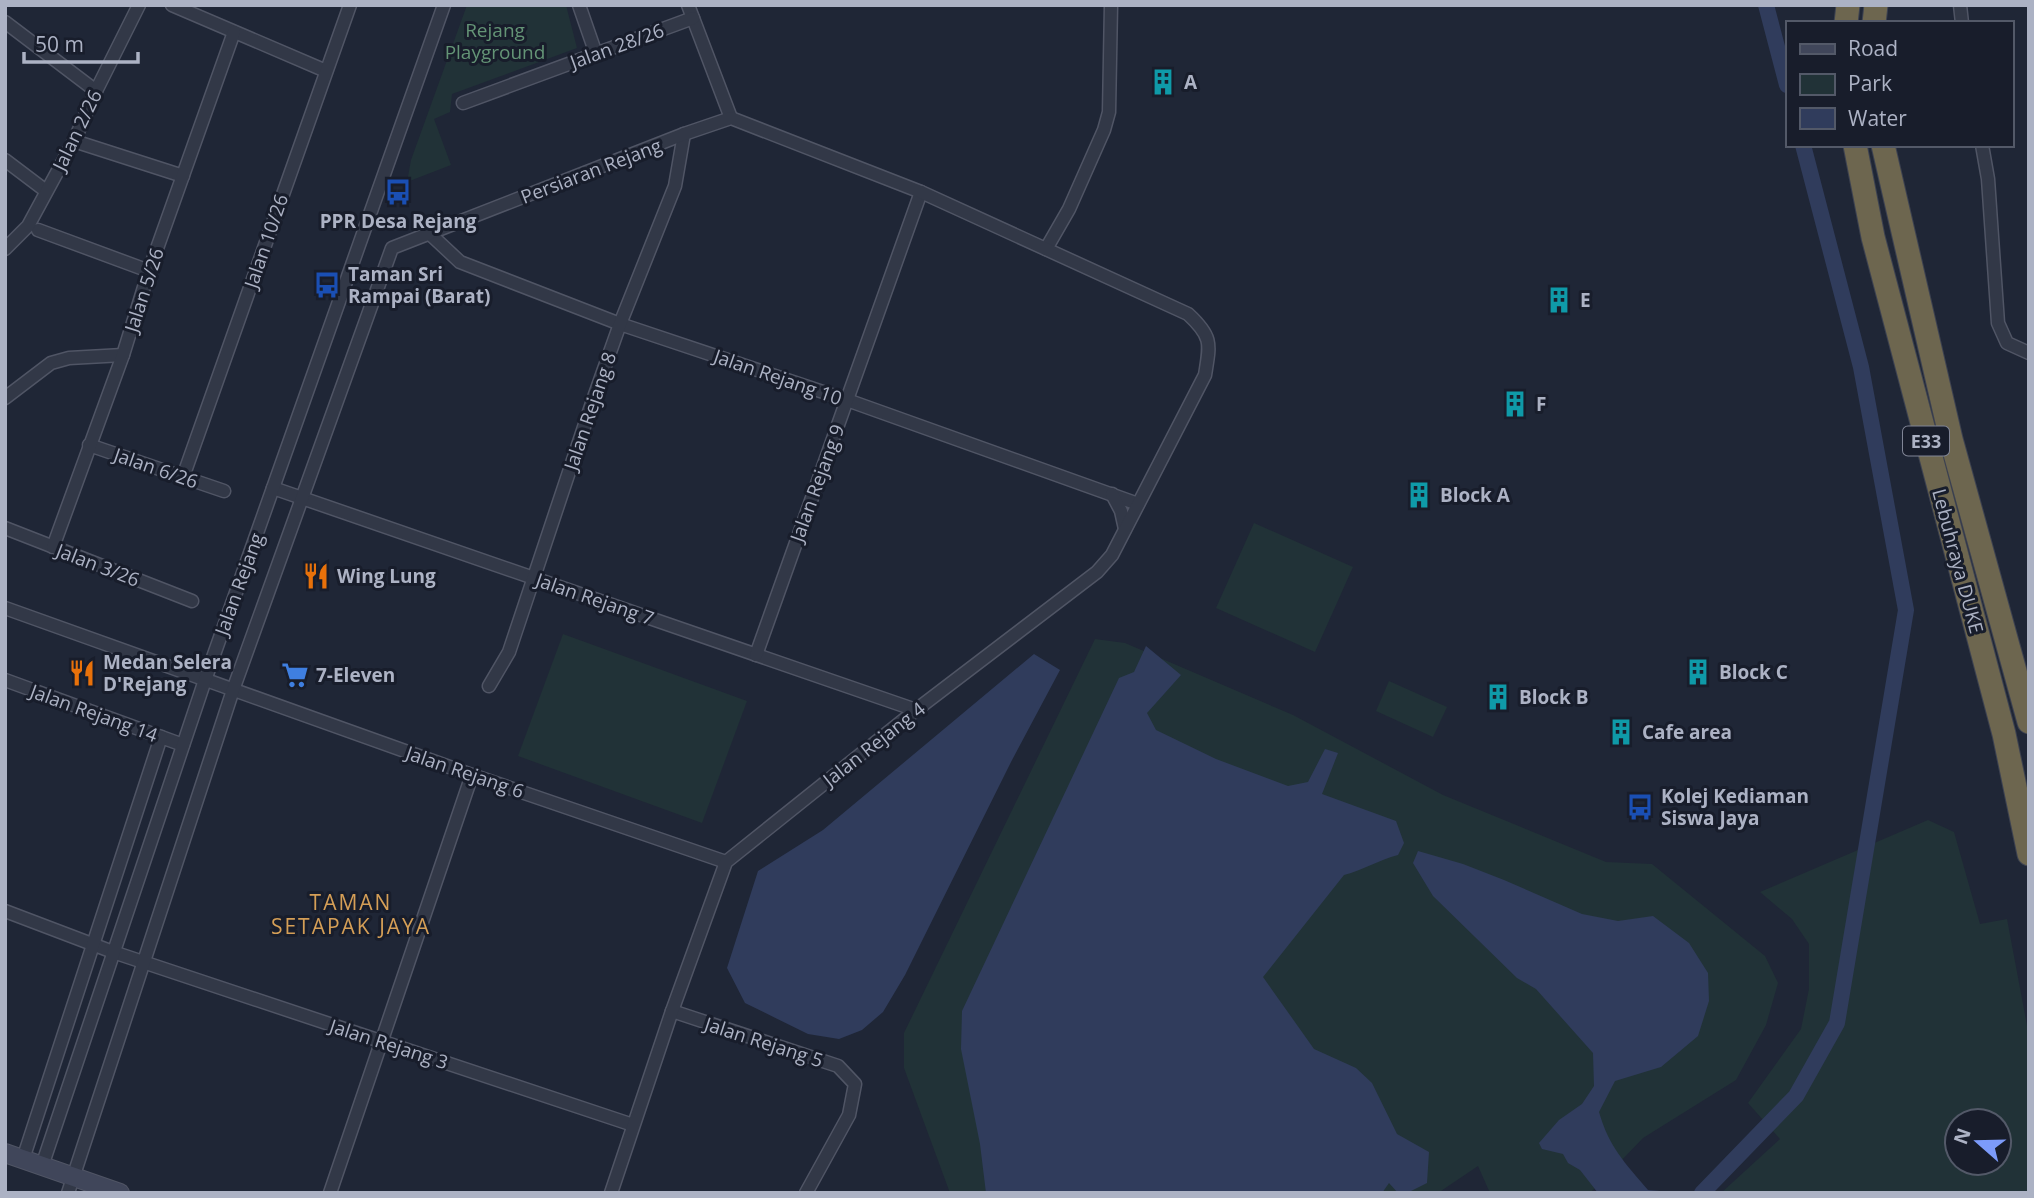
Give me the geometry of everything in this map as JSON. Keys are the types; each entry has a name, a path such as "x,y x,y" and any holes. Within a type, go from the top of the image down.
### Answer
{"highway":[{"name":"Lebuhraya DUKE","path":"1855,147 1873,237 2004,734 2029,854"},
{"name":"Lebuhraya DUKE","path":"1883,147 1951,439 2029,722"}],"street":[{"name":"Jalan 2/26","path":"5,249 28,226 74,141 139,5"},
{"path":"172,5 326,71"},
{"name":"Jalan 10/26","path":"183,477 350,5"},
{"name":"Jalan Rejang","path":"42,1166 205,680 444,5"},
{"path":"579,5 596,54"},
{"path":"691,12 731,118 921,192 1046,249 1069,209 1104,130 1109,112 1111,5"},
{"name":"Jalan 28/26","path":"463,103 596,54 691,12"},
{"path":"5,22 96,91"},
{"name":"Jalan 5/26","path":"53,547 123,355 149,271 233,32"},
{"name":"Persiaran Rejang","path":"71,1185 233,690 392,248 731,118"},
{"name":"Jalan Rejang 8","path":"489,686 509,652 620,324 675,186 684,134"},
{"path":"74,141 183,176"},
{"path":"1982,147 1988,179 1998,323 2007,343 2029,353"},
{"path":"5,160 46,191"},
{"name":"Jalan Rejang 9","path":"756,655 921,192"},
{"path":"38,230 149,271"},
{"name":"Jalan Rejang 10","path":"429,233 460,262 620,324 847,400 1112,494"},
{"name":"Jalan Rejang 4","path":"726,862 916,710 1097,572 1112,555 1205,375 1209,341 1201,326 1188,314 1046,249"},
{"path":"5,398 51,363 69,358 123,355"},
{"name":"Jalan 6/26","path":"89,445 224,491"},
{"name":"Jalan Rejang 7","path":"273,488 916,710"},
{"path":"1112,494 1133,495 1140,499"},
{"path":"1112,494 1121,511 1125,529"},
{"name":"Jalan 3/26","path":"5,528 192,601"},
{"name":"Jalan Rejang 6","path":"5,608 472,775 726,862"},
{"name":"Jalan Rejang 14","path":"5,680 183,745"},
{"path":"23,1159 161,737"},
{"path":"330,1193 472,775"},
{"path":"611,1193 726,862"},
{"name":"Jalan Rejang 3","path":"5,911 113,952 633,1125"},
{"name":"Jalan Rejang 5","path":"672,1012 838,1066 855,1084 849,1115 806,1193"},
{"path":"5,1153 42,1166 71,1185 120,1193"}],"green space":[{"name":"Rejang Playground","path":"467,5 566,5 577,48 452,94 450,112 434,119 451,165 407,182 411,160"},
{"path":"1254,523 1353,567 1315,652 1216,608"},
{"path":"563,634 747,701 702,823 518,756"},
{"path":"1095,639 1125,643 1293,715 1443,795 1606,862 1652,864 1765,956 1778,983 1766,1025 1736,1080 1643,1138 1590,1193 1490,1193 1478,1166 1438,1193 950,1193 904,1068 904,1033"},
{"path":"1389,681 1447,707 1433,737 1376,711"},
{"path":"1928,820 1954,832 1980,924 2007,919 2029,1036 2029,1193 1721,1193 1780,1139 1748,1103 1801,1029 1809,989 1809,944 1792,919 1760,892"}],"water":[{"path":"1146,646 1181,675 1147,713 1156,730 1216,759 1288,786 1308,782 1325,749 1338,753 1322,794 1396,821 1404,843 1398,855 1344,875 1263,977 1314,1049 1356,1068 1372,1083 1397,1134 1429,1152 1427,1183 1407,1193 1398,1193 1389,1183 1382,1193 986,1193 980,1144 961,1049 962,1011 1119,678 1134,672"},
{"path":"1034,654 1060,670 905,975 883,1012 862,1030 839,1039 808,1034 745,1003 727,968 758,871 823,830"},
{"path":"1418,851 1463,864 1582,914 1618,921 1653,916 1689,943 1708,973 1709,1001 1698,1036 1661,1067 1615,1081 1599,1112 1613,1145 1648,1190 1683,1193 1598,1193 1580,1170 1568,1163 1563,1154 1542,1149 1539,1143 1559,1120 1582,1104 1594,1086 1593,1053 1536,989 1517,978 1433,896 1413,863"}],"waterway":[{"path":"1766,5 1786,81"},
{"path":"1702,1193 1796,1096 1837,1023 1906,610 1861,367 1804,147"}],"place":[{"name":"A","path":"1163,82"},
{"name":"PPR Desa Rejang","path":"398,192"},
{"name":"Taman Sri Rampai (Barat)","path":"327,285"},
{"name":"E","path":"1559,300"},
{"name":"F","path":"1515,404"},
{"name":"Block A","path":"1419,495"},
{"name":"Wing Lung","path":"316,576"},
{"name":"Block C","path":"1698,672"},
{"name":"Medan Selera D'Rejang","path":"82,673"},
{"name":"7-Eleven","path":"295,675"},
{"name":"Block B","path":"1498,697"},
{"name":"Cafe area","path":"1621,732"},
{"name":"Kolej Kediaman Siswa Jaya","path":"1640,807"}],"district":[{"name":"TAMAN SETAPAK JAYA","path":"351,914"}]}
